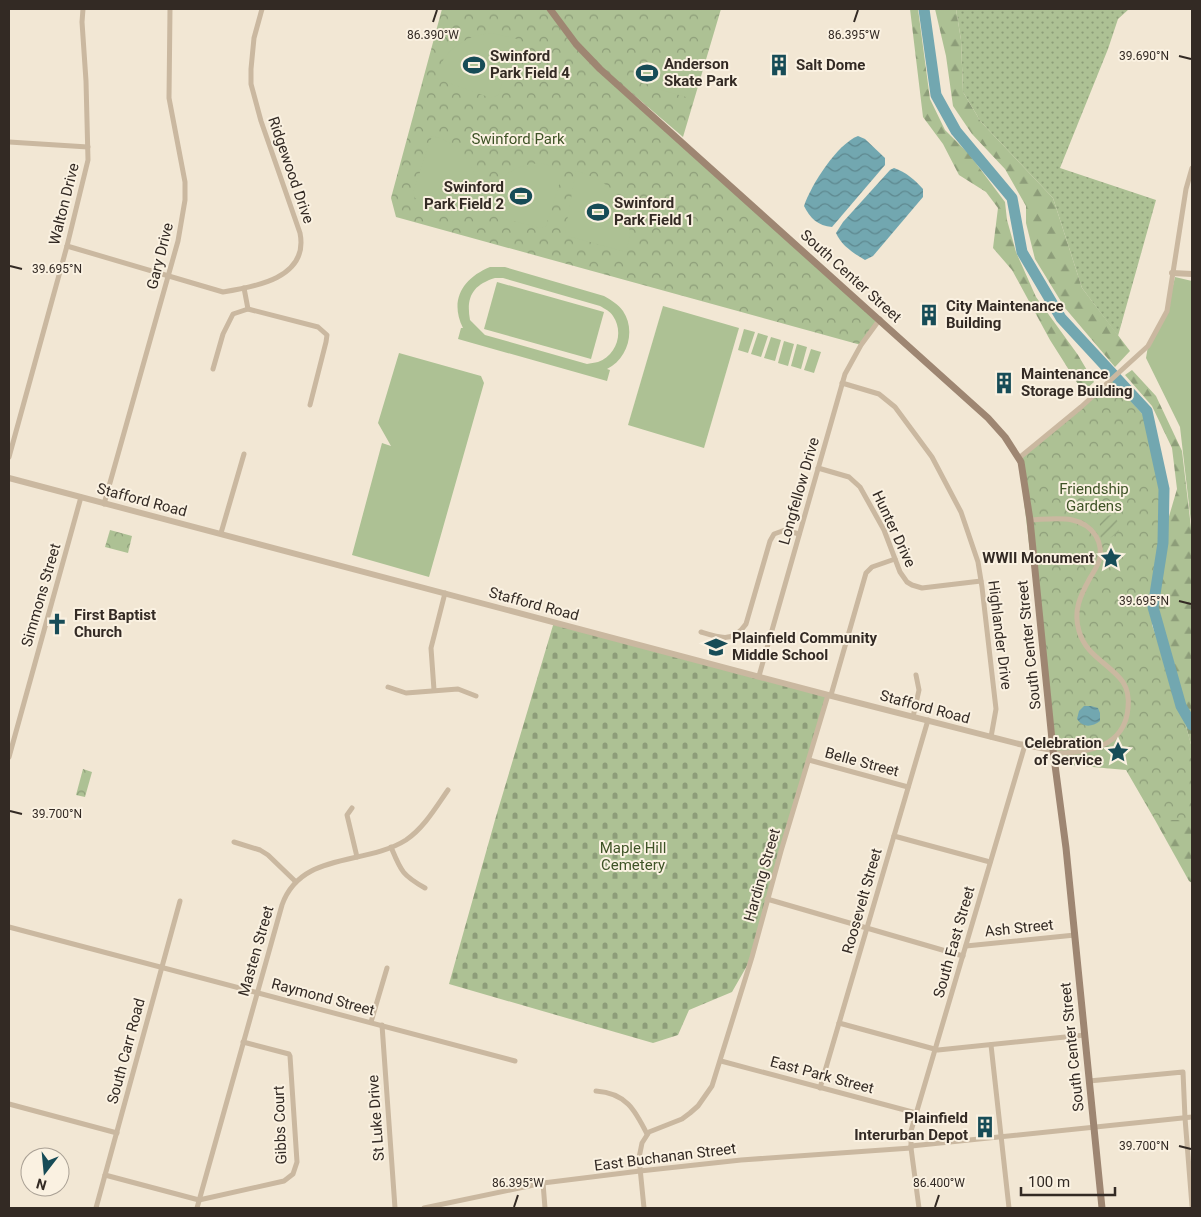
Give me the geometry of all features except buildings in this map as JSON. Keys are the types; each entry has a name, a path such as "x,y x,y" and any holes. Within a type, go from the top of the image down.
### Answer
{"main road":[{"name":"South Center Street","path":"550,9 576,44 600,69 988,418 1005,437 1019,458 1023,470 1030,520 1053,752 1066,848 1102,1208"}],"street":[{"name":"Walton Drive","path":"9,457 85,176 88,147 83,9"},
{"name":"Gary Drive","path":"104,504 168,275 182,216 185,189 184,176 169,98 170,9"},
{"name":"Ridgewood Drive","path":"67,246 223,292 244,288 288,272 297,259 301,244 300,233 261,121 252,84 251,69 254,38 262,9"},
{"path":"9,142 88,147"},
{"path":"1019,458 1081,407 1148,346 1167,311 1186,190 1192,168"},
{"path":"1172,272 1192,274"},
{"path":"244,288 248,308"},
{"path":"213,369 223,334 233,314 248,308 318,327 327,335 310,405"},
{"name":"Longfellow Drive","path":"759,676 842,383 854,357 880,320"},
{"name":"Highlander Drive","path":"842,383 874,392 884,397 895,407 921,440 961,512 978,562 981,581 996,709 991,737"},
{"path":"221,534 244,454"},
{"name":"Hunter Drive","path":"818,468 848,477 860,487 884,530 895,559 907,582 917,587 928,587 981,581"},
{"name":"Stafford Road","path":"9,478 913,717 1053,752"},
{"name":"Simmons Street","path":"9,757 81,497"},
{"path":"1030,520 1067,519 1081,521 1090,527 1097,537 1100,545 1099,563 1081,594 1076,614 1077,623 1084,644 1122,682 1127,690 1128,699 1125,723 1122,730 1114,738 1103,745 1086,751 1069,754 1053,752"},
{"path":"701,632 716,637 730,637 740,632 746,624 770,540 774,534 785,530 799,534"},
{"name":"Harding Street","path":"647,1134 682,1119 698,1106 712,1086 866,573 872,566 895,559"},
{"path":"434,690 431,648 445,593"},
{"path":"913,717 919,690 916,675"},
{"path":"388,687 406,693 458,689 476,696"},
{"name":"Roosevelt Street","path":"820,1088 928,720"},
{"name":"South East Street","path":"919,1208 911,1147 911,1131 1025,745"},
{"name":"Belle Street","path":"809,760 908,787"},
{"name":"Masten Street","path":"197,1208 256,992 284,899 296,882 311,870 391,847 406,839 417,831 448,790"},
{"path":"352,808 346,816 357,857"},
{"path":"894,836 990,862"},
{"path":"234,842 256,848 268,856 296,882"},
{"path":"391,847 404,874 426,888"},
{"path":"767,899 962,956"},
{"name":"South Carr Road","path":"96,1208 180,900"},
{"name":"Raymond Street","path":"9,927 515,1060"},
{"name":"Ash Street","path":"966,946 1075,935"},
{"path":"371,1022 387,968"},
{"path":"839,1024 935,1050 1084,1035"},
{"name":"St Luke Drive","path":"382,1025 395,1208"},
{"name":"Gibbs Court","path":"199,1200 277,1184 290,1178 296,1167 290,1056 289,1054 243,1042"},
{"path":"991,1045 1009,1208"},
{"name":"East Park Street","path":"721,1061 916,1113"},
{"path":"1089,1081 1183,1072 1192,1206"},
{"path":"596,1091 611,1094 626,1101 636,1113 647,1134 640,1151 644,1208"},
{"path":"9,1104 117,1133"},
{"name":"East Buchanan Street","path":"424,1208 543,1183 640,1171 741,1160 911,1147 1192,1117"},
{"path":"105,1175 199,1200"},
{"path":"543,1183 545,1208"}],"green space":[{"name":"Swinford Park","path":"442,9 721,9 683,137 586,54 880,319 861,345 396,217 391,198"},
{"path":"910,9 918,9 930,99 945,130 969,154 1005,202 1007,220 1016,252 1036,297 1078,355 1094,382 1083,392 1050,340 1012,270 993,248 998,208 986,192 959,175 943,144 923,117"},
{"path":"935,9 956,9 961,40 963,92 981,122 1053,198 1082,288 1130,351 1115,367 1065,308 1035,259 1026,223 1026,206 1005,169 972,134 953,106 946,56"},
{"path":"956,9 1129,9 1118,19 1108,49 1060,168 1156,200 1118,336 1082,288 1053,198 981,122 963,92 961,40"},
{"name":"Swinford Park Field 4","path":"492,33 517,39 498,95 491,98 435,78 443,60 456,46 472,37"},
{"path":"666,61 694,70 686,97 658,89"},
{"path":"432,136 444,140 455,147 464,155 470,165 477,187 477,200 474,212 415,198 413,193"},
{"name":"Swinford Park Field 2","path":"540,163 564,169 546,226 540,228 483,213 490,193 502,178 519,167"},
{"name":"Swinford Park Field 1","path":"576,171 603,182 621,200 629,223 626,252 568,236 565,232"},
{"path":"490,267 505,267 604,296 617,304 627,319 629,327 628,343 620,358 607,369 610,370 607,381 458,339 461,328 463,328 459,318 458,299 466,284 472,277","holes":["495,278 503,278 600,306 607,310 613,316 618,329 617,342 614,349 605,359 587,364 485,335 470,320 470,299 472,293 481,284"]},
{"path":"1175,277 1192,281 1192,531 1180,427 1146,358 1148,346 1167,311"},
{"path":"497,282 604,312 591,359 484,329"},
{"path":"663,306 739,328 704,448 628,425"},
{"path":"744,329 755,332 748,353 738,350"},
{"path":"758,333 768,336 761,357 751,354"},
{"path":"771,337 781,340 775,361 764,358"},
{"path":"784,341 794,344 788,366 778,363"},
{"path":"797,344 807,347 801,369 791,366"},
{"path":"811,349 821,352 814,373 804,370"},
{"path":"399,353 481,376 484,383 429,577 352,555 382,443 391,446 378,423"},
{"path":"1132,370 1156,396 1182,451 1192,536 1192,748 1152,622 1163,537 1177,489 1172,448 1152,406 1125,375"},
{"name":"Friendship Gardens","path":"1111,379 1145,417 1164,489 1163,543 1152,625 1177,693 1192,748 1192,820 1155,820 1126,770 1059,764 1053,750 1019,458"},
{"path":"1112,515 1118,523 1118,533 1110,538 1105,536 1101,538 1100,522 1105,516"},
{"path":"110,530 132,536 128,553 105,547"},
{"name":"Maple Hill Cemetery","path":"554,622 828,695 752,957 732,992 689,1010 678,1035 653,1043 449,984 495,820"},
{"path":"83,769 92,772 85,797 76,795"},
{"path":"1155,820 1192,820 1192,883 1189,881"}],"water":[{"path":"858,136 865,139 885,158 885,165 832,227 823,225 812,218 804,206 807,197 834,156 850,140"},
{"path":"894,168 917,182 923,189 923,197 873,256 865,260 844,245 836,233 843,222 890,170"},
{"path":"1084,706 1098,708 1100,721 1088,726 1079,722 1077,719 1079,711"}],"waterway":[{"path":"924,9 936,95 956,131 1012,198 1022,252 1061,318 1147,411 1164,489 1163,543 1153,607 1181,706 1192,725"}],"place":[{"name":"Swinford Park Field 4","path":"474,65"},
{"name":"Salt Dome","path":"779,65"},
{"name":"Anderson Skate Park","path":"647,73"},
{"name":"Swinford Park Field 2","path":"521,196"},
{"name":"Swinford Park Field 1","path":"598,212"},
{"name":"City Maintenance Building","path":"929,315"},
{"name":"Maintenance Storage Building","path":"1004,383"},
{"name":"WWII Monument","path":"1111,558"},
{"name":"First Baptist Church","path":"57,624"},
{"name":"Plainfield Community Middle School","path":"716,647"},
{"name":"Celebration of Service","path":"1118,752"},
{"name":"Plainfield Interurban Depot","path":"985,1127"}]}
